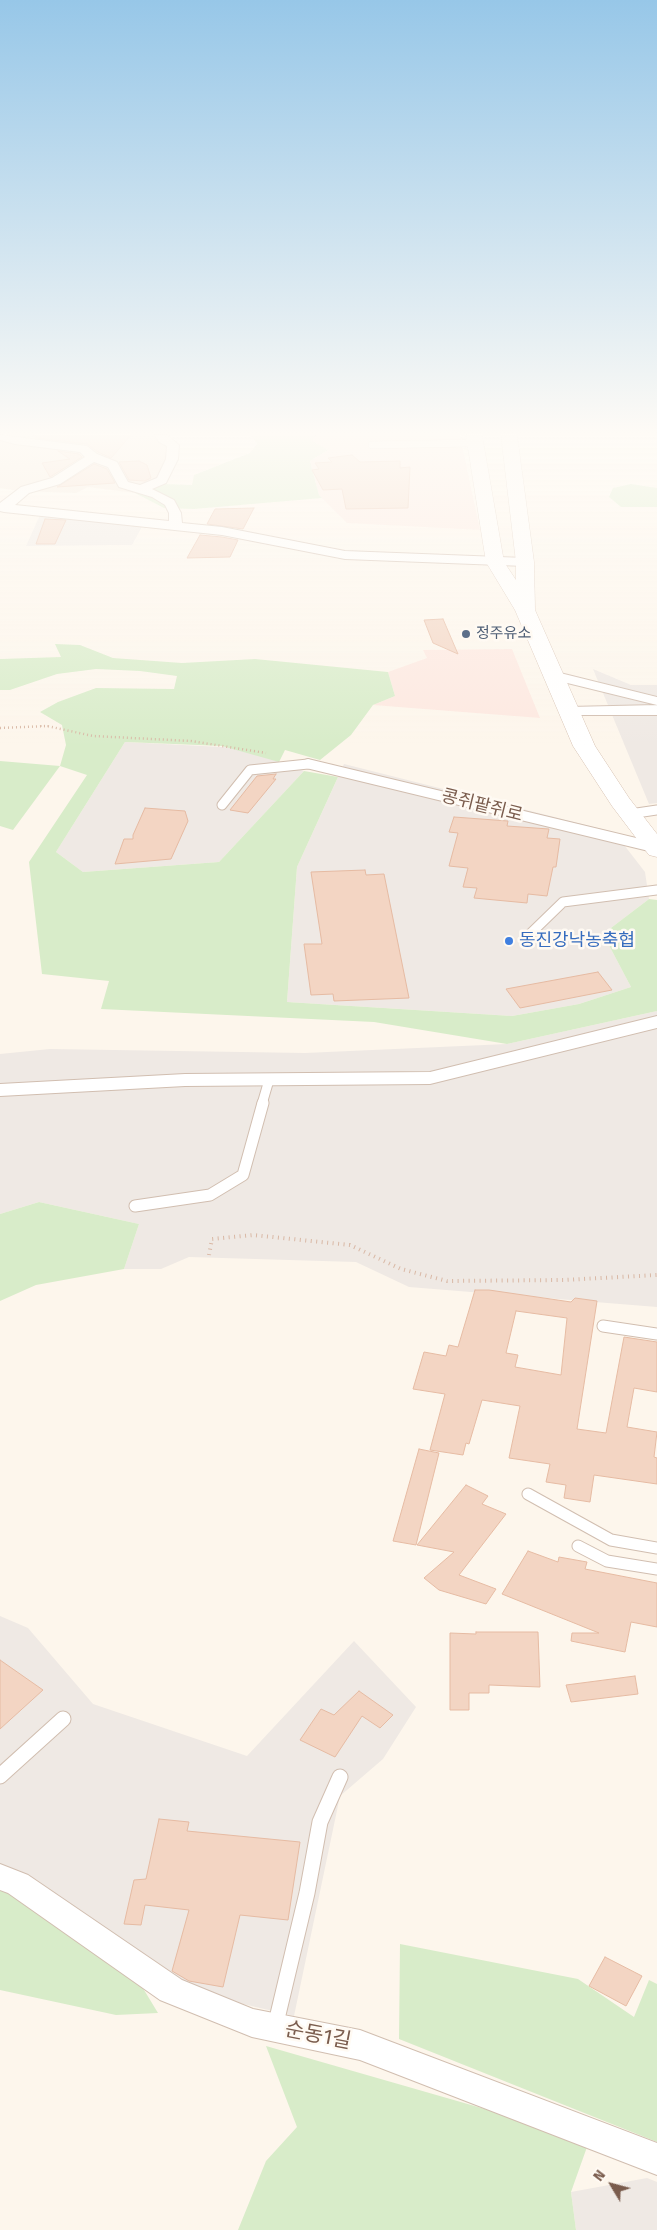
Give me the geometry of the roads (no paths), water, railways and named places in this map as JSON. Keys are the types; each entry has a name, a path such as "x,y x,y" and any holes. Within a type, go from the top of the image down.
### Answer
{"main road":[{"name":"콩쥐팥쥐로","path":"491,539 495,562 525,610 584,746 656,849"},
{"name":"콩쥐팥쥐로","path":"522,539 525,610"}],"street":[{"path":"263,539 345,555 495,562 524,556"},
{"path":"552,675 657,701"},
{"path":"569,712 657,710"},
{"name":"콩쥐팥쥐로","path":"308,764 656,849"},
{"path":"0,1090 185,1080 430,1078 657,1022"},
{"name":"순동1길","path":"0,1877 18,1884 170,1990 252,2023 360,2045 657,2159"}],"lane":[{"path":"222,806 250,770 308,764"},
{"path":"630,814 657,810"},
{"path":"530,934 563,902 657,890"},
{"path":"135,1206 210,1195 243,1175 269,1080"},
{"path":"603,1326 657,1334"},
{"path":"528,1494 611,1540 657,1548"},
{"path":"578,1546 606,1561 657,1569"},
{"path":"0,1776 63,1719"},
{"path":"275,2028 307,1893 320,1822 340,1777"}],"place":[{"name":"정주유소","path":"466,634"},
{"name":"동진강낙농축협","path":"509,941"}]}
